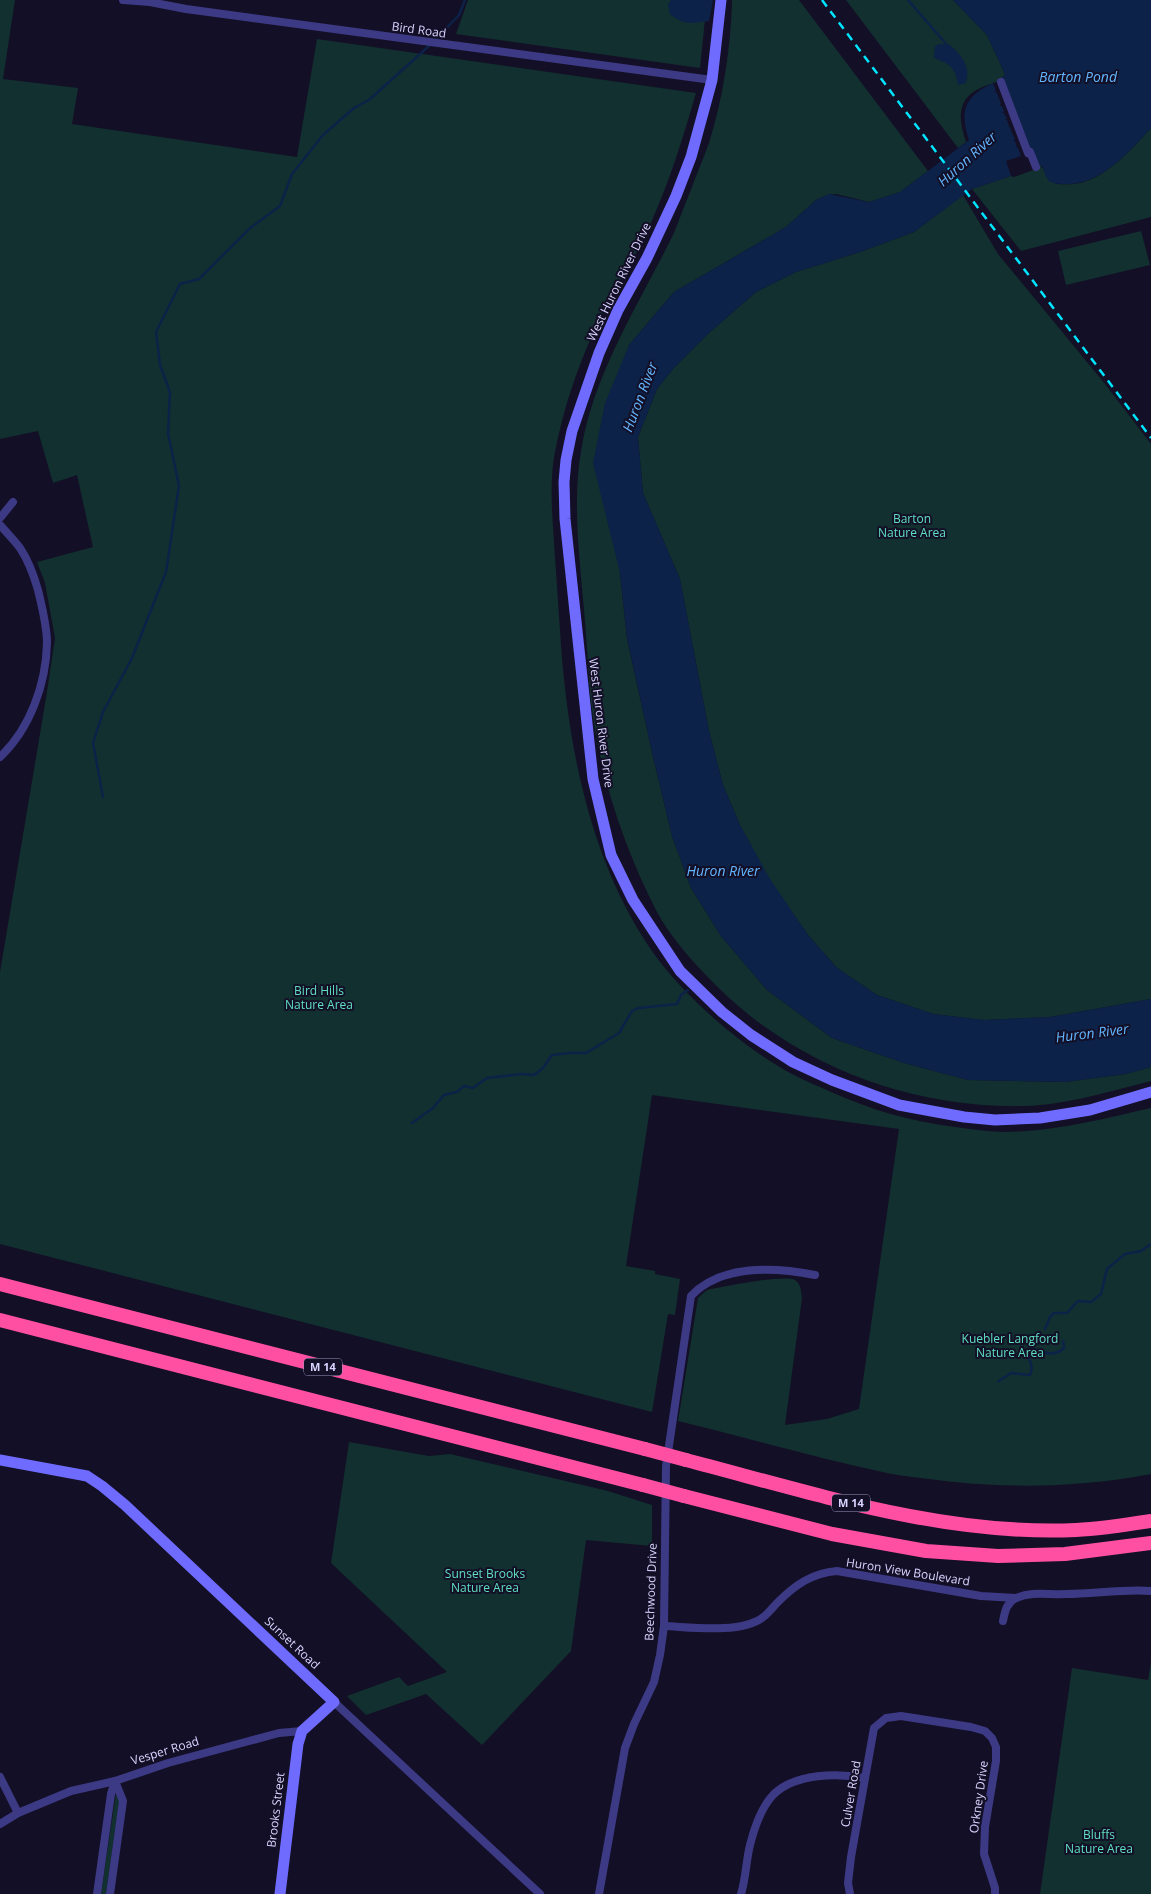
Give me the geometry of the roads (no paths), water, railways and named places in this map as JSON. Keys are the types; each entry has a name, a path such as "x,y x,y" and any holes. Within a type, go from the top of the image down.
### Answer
{"highway":[{"name":"M 14","path":"0,1284 867,1507 948,1523 1019,1529 1076,1530 1151,1521"},
{"path":"0,1320 832,1534 926,1551 998,1556 1065,1554 1151,1543"}],"street":[{"name":"Bird Road","path":"122,0 150,2 186,9 438,44 712,80"},
{"name":"West Huron River Drive","path":"721,0 712,80 691,157 676,196 647,258 618,310 599,353 572,431 566,460 564,482 565,520 593,779 611,855 633,900 680,971 722,1012 751,1035 793,1062 832,1080 898,1105 964,1117 995,1120 1040,1118 1090,1110 1151,1092"},
{"path":"1001,82 1028,152 1030,152 1036,167"},
{"path":"0,518 14,502"},
{"path":"0,525 21,549 35,578 43,608 47,643 43,673 35,704 21,731 0,757"},
{"name":"Beechwood Drive","path":"600,1894 626,1748 634,1724 654,1682 664,1626 666,1466 688,1306 691,1296 700,1286 721,1276 764,1269 815,1275"},
{"name":"Sunset Road","path":"0,1460 77,1473 95,1480 132,1512 540,1894"},
{"name":"Huron View Boulevard","path":"664,1626 727,1627 748,1625 762,1618 798,1584 812,1576 824,1572 837,1571 981,1596 1016,1598 1033,1594 1135,1590 1151,1592"},
{"path":"1004,1621 1005,1610 1016,1598"},
{"path":"302,1731 334,1702"},
{"name":"Culver Road","path":"850,1894 848,1883 851,1857 874,1728 886,1718 902,1716"},
{"name":"Orkney Drive","path":"902,1716 971,1727 985,1731 992,1738 996,1747 996,1760 985,1827 984,1854 995,1894"},
{"name":"Vesper Road","path":"0,1824 18,1813 71,1791 115,1781 168,1763 279,1733 302,1731"},
{"name":"Brooks Street","path":"280,1894 296,1761 302,1731"},
{"path":"741,1894 750,1844 761,1813 774,1794 792,1784 819,1775 865,1778"},
{"path":"0,1777 18,1813"},
{"path":"97,1894 111,1794 115,1781"},
{"path":"110,1894 123,1801 115,1781"}],"water":[{"path":"671,0 713,0 709,21 688,23 675,18 670,14 668,4"},
{"name":"Barton Pond","path":"953,0 1151,0 1151,128 1124,157 1091,179 1079,183 1062,184 1049,181 1042,166 1036,167 1001,80 1005,74 987,35"},
{"path":"940,44 950,45 962,57 967,71 966,83 958,85 951,67 934,58 935,46"},
{"name":"Huron River","path":"993,83 996,91 994,92 999,97 997,98 999,98 1001,104 999,106 1002,106 1004,111 1002,113 1004,113 1007,119 1005,120 1007,120 1008,127 1010,127 1015,139 1013,141 1015,141 1016,148 1018,148 1021,156 1006,161 1011,176 972,189 914,232 860,252 796,272 756,292 710,332 673,369 657,389 638,437 643,493 680,579 709,731 723,785 740,825 770,879 808,935 837,968 877,995 933,1014 984,1020 1050,1017 1151,999 1151,1067 1126,1074 1065,1082 968,1080 904,1063 832,1038 767,990 721,936 691,888 672,836 627,638 620,573 593,463 605,403 629,345 674,292 786,227 816,200 829,194 869,202 900,192 969,140 965,121 967,105 976,93"}],"waterway":[{"path":"434,41 459,15 465,0"},
{"path":"908,0 948,46"},
{"path":"103,797 93,743 103,712 132,658 166,572 179,486 168,433 170,392 160,365 156,332 180,284 199,279 249,229 280,206 292,174 323,135 354,108 369,100 430,45"},
{"path":"412,1123 433,1108 444,1095 457,1092 464,1086 473,1088 487,1078 522,1074 534,1075 543,1068 552,1055 586,1053 619,1033 632,1011 638,1008 677,1004 681,995 688,990"},
{"path":"1045,1329 1050,1317 1054,1313 1067,1313 1078,1301 1091,1302 1101,1294 1107,1269 1125,1254 1141,1251 1151,1244"},
{"path":"999,1381 1011,1373 1030,1375 1031,1366 1026,1351 1031,1348 1048,1353 1056,1353 1064,1348 1063,1341"}],"railway":[{"path":"822,0 1151,438"}],"park label":[{"name":"Barton Nature Area","path":"912,526"},
{"name":"Bird Hills Nature Area","path":"319,998"},
{"name":"Kuebler Langford Nature Area","path":"1010,1346"},
{"name":"Sunset Brooks Nature Area","path":"485,1581"},
{"name":"Bluffs Nature Area","path":"1099,1842"}]}
